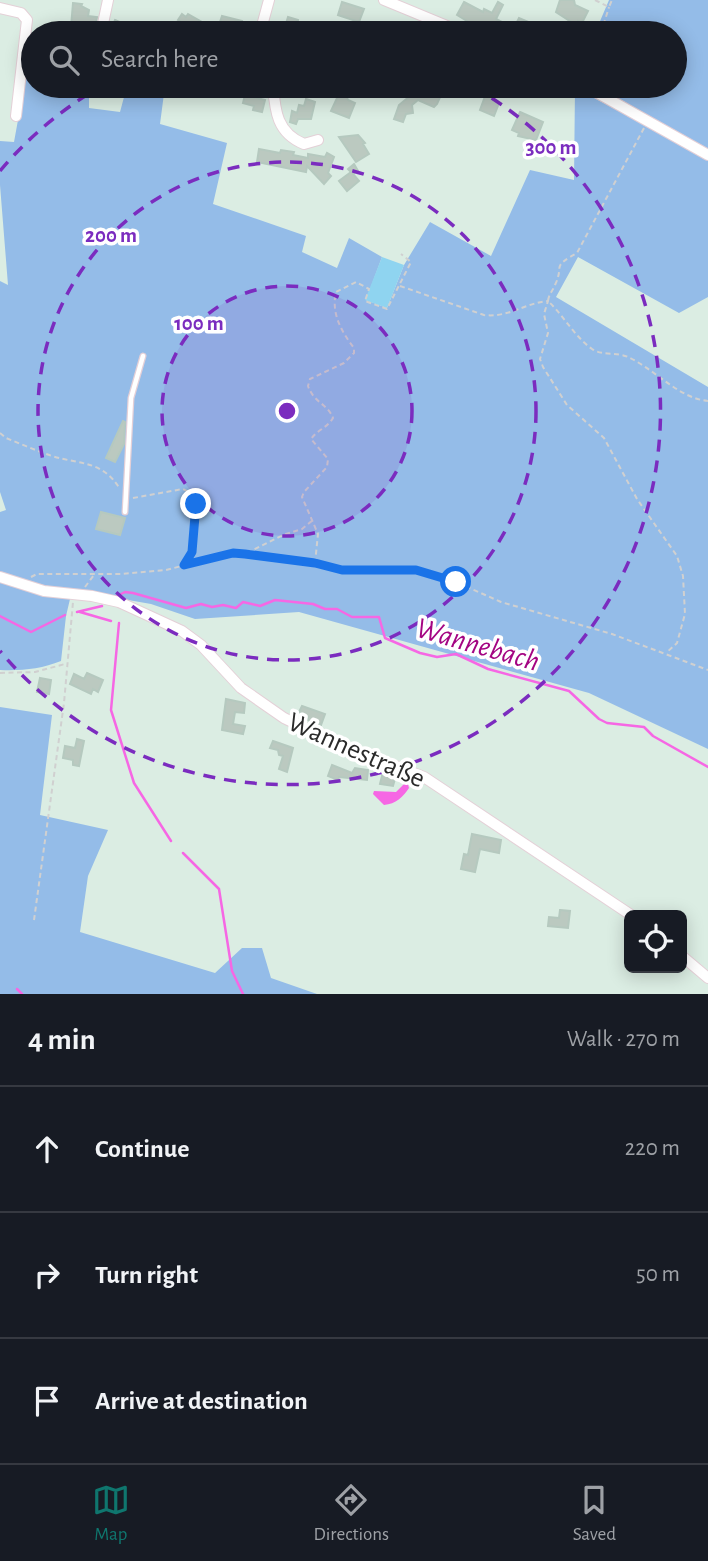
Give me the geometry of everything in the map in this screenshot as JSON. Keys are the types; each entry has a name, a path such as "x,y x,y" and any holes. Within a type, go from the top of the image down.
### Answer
{"street":[{"path":"104,21 108,0"},
{"path":"263,21 269,0"},
{"path":"384,0 435,21"},
{"path":"0,8 21,13 27,21"},
{"path":"16,116 21,72"},
{"path":"275,98 276,114 288,135 304,144 318,140"},
{"path":"607,98 708,155"},
{"name":"Wannestraße","path":"0,577 22,586 120,602 182,631 201,645 241,688 284,718 335,743 424,777 624,910"},
{"path":"687,960 708,978"}],"lane":[{"path":"125,512 131,398 143,356"}],"path":[{"path":"595,0 609,7"},
{"path":"605,21 612,0"},
{"path":"648,120 577,253 559,266 556,284 550,292 544,314 548,333 540,359 567,405 604,438 637,499 677,556 683,576 685,614 677,643 664,654"},
{"path":"315,563 318,534 314,519 302,497 327,467 328,459 314,445 312,439 315,433 328,426 333,418 331,411 316,401 308,386 310,379 344,363 354,353 354,348 337,318 333,304 336,292 356,282 369,289 365,301 387,309 411,262 401,254"},
{"path":"400,286 496,317 536,302 548,301 564,317 570,329 594,351 626,356 694,400 708,401"},
{"path":"0,433 53,457 96,466 115,480 127,500 183,489 191,494 196,504 192,552 184,565"},
{"path":"245,554 283,535 302,529 314,519"},
{"path":"22,586 26,580 37,574 121,574 166,570 233,553 315,563 342,570 402,568 435,574 501,603 611,634 708,670"},
{"path":"34,920 64,703 75,596"},
{"path":"0,673 35,672 66,664"}],"shaded area":[{"path":"609,0 708,0 708,297 679,313 578,257 556,297 708,387 708,749 589,693 299,612 195,619 151,604 20,581 3,581 10,586 70,599 61,661 31,669 0,670 0,512 6,510 0,492 0,281 8,285 0,185 0,141 14,142 22,98 89,98 89,108 120,112 124,98 163,98 160,124 227,143 213,204 306,236 302,252 337,268 349,238 382,257 366,300 387,308 404,265 430,222 491,256 530,170 574,180 575,98 594,98 667,136 671,129 618,98 687,98 687,21 600,21"},
{"path":"382,257 404,265 387,308 365,300"},
{"path":"0,707 52,715 40,815 108,830 88,876 80,932 215,973 242,948 262,948 271,978 317,994 0,994"},
{"path":"407,781 409,788 402,797 392,803 384,805 373,794 374,791 396,792"}],"building":[{"path":"560,0 574,0 575,5 588,11 583,21 570,21 556,12"},
{"path":"342,2 364,9 359,21 338,15"},
{"path":"464,2 483,12 484,9 492,13 498,2 503,5 496,19 500,21 467,21 457,15"},
{"path":"73,3 82,4 81,6 89,10 88,16 97,17 96,21 72,21"},
{"path":"182,14 186,17 188,14 200,21 180,21"},
{"path":"222,16 242,21 220,21"},
{"path":"244,98 265,100 262,112 243,103"},
{"path":"337,98 347,98 355,103 349,118 331,111"},
{"path":"408,98 440,98 434,107 418,100 412,105 413,113 406,114 403,122 394,119 399,105"},
{"path":"484,98 492,98 491,100 499,103 494,116 480,110"},
{"path":"306,99 315,102 311,119 298,119 296,124 290,122 292,111 297,113 299,105 304,106"},
{"path":"520,112 543,122 536,140 518,136 519,133 512,130"},
{"path":"358,135 369,154 356,162 339,137"},
{"path":"259,149 280,153 281,150 294,152 293,155 308,158 308,154 325,157 327,153 334,157 328,173 331,176 324,184 307,166 306,172 257,162"},
{"path":"354,164 358,171 353,174 359,181 347,191 339,181 351,172 348,169"},
{"path":"123,421 124,444 115,462 106,458"},
{"path":"101,512 125,518 120,535 96,529"},
{"path":"87,673 103,680 98,692 93,689 91,694 70,684 74,674 84,679"},
{"path":"40,678 51,680 49,694 37,692"},
{"path":"226,699 245,703 244,713 235,712 233,724 245,726 243,734 222,730"},
{"path":"302,706 325,714 321,725 307,720 308,717 299,712"},
{"path":"77,739 84,741 79,766 73,765 73,760 63,758 65,746 75,748"},
{"path":"273,741 293,748 287,772 279,769 283,756 279,755 278,750 270,748"},
{"path":"332,765 352,773 355,768 368,770 367,780 339,777 338,780 328,776"},
{"path":"383,772 396,775 393,786 380,784"},
{"path":"472,834 501,840 499,853 480,849 475,872 461,869 464,854 468,855"},
{"path":"560,910 570,911 568,928 548,926 549,917 559,918"}],"waterway":[{"name":"Wannebach","path":"115,597 125,592 133,593 186,608 201,604 236,608 243,602 260,606 275,600 337,609 352,617 379,617 385,638 420,653 437,657 456,654 488,669 569,691 599,719 607,723 644,727 653,736 708,767"},
{"name":"Wannebach","path":"77,612 102,606"},
{"path":"80,612 111,621"},
{"name":"Wannebach","path":"0,616 31,632 65,615"},
{"path":"119,623 111,710 134,783 171,841"},
{"path":"183,853 219,889 232,971 243,994"},
{"path":"17,989 22,994"}],"route":[{"path":"196,504 192,552 184,565 233,553 315,563 342,570 402,568 435,574 456,582"}]}
